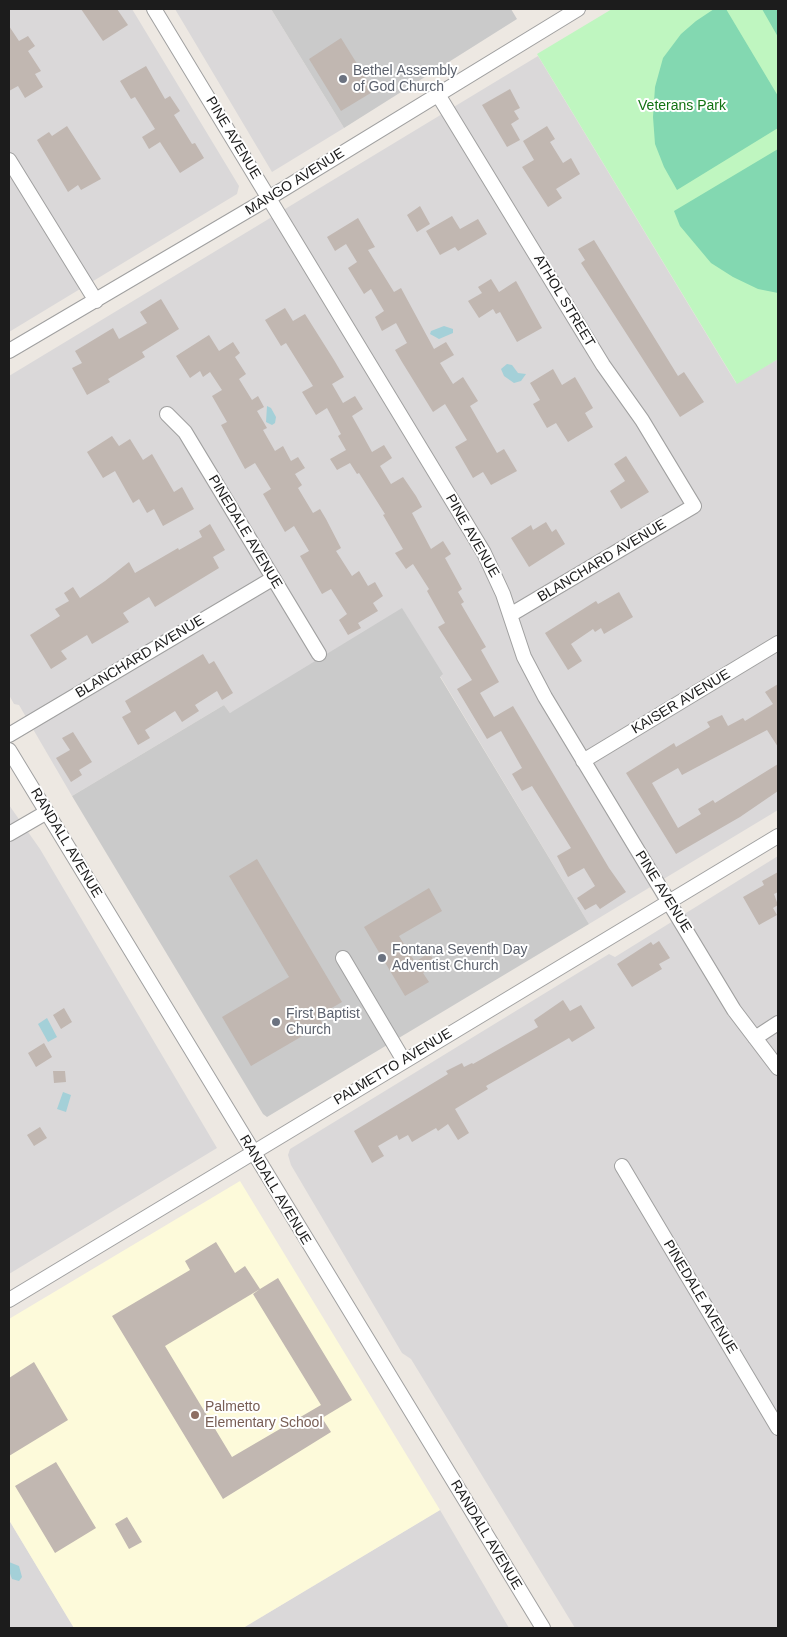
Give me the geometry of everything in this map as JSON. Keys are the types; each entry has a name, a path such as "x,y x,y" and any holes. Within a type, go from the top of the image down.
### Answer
{"street":[{"name":"PINE AVENUE","path":"154,9 484,554 534,678 734,1010 778,1068"},
{"name":"MANGO AVENUE","path":"9,350 270,198 437,93 578,9"},
{"name":"ATHOL STREET","path":"437,93 603,365 642,420 694,506"},
{"path":"9,160 96,301"},
{"name":"PINEDALE AVENUE","path":"167,414 185,432 319,654"},
{"name":"BLANCHARD AVENUE","path":"510,615 694,506"},
{"name":"BLANCHARD AVENUE","path":"9,735 272,579"},
{"name":"KAISER AVENUE","path":"583,761 778,643"},
{"name":"RANDALL AVENUE","path":"9,750 542,1628"},
{"path":"9,834 47,812"},
{"name":"PALMETTO AVENUE","path":"9,1300 778,836"},
{"path":"342,958 404,1061"},
{"path":"755,1038 778,1023"},
{"name":"PINEDALE AVENUE","path":"622,1166 778,1428"}],"shaded area":[{"path":"9,9 132,9 239,186 237,194 9,332"},
{"path":"175,9 271,9 344,128 272,172"},
{"path":"271,9 511,9 517,19 344,128"},
{"path":"538,56 736,383 778,359 778,810 589,924 440,676 443,675 230,713 224,705 72,796 19,705 14,704 9,695 9,376"},
{"path":"402,608 443,674 440,677 589,924 267,1117 263,1114 72,796 224,705 230,713"},
{"path":"9,805 40,849 217,1148 9,1274"},
{"path":"778,856 778,1628 575,1628 411,1359 402,1353 291,1165 288,1155 290,1149 609,954 615,957"},
{"name":"Palmetto Elementary School","path":"240,1181 440,1510 243,1628 74,1628 9,1520 9,1319"},
{"path":"440,1510 509,1628 243,1628"},
{"path":"9,1520 74,1628 9,1628"}],"green space":[{"name":"Veterans Park","path":"612,9 778,9 778,359 737,384 537,54"},
{"path":"714,9 726,9 778,96 778,128 677,190 664,167 655,144 653,117 655,87 663,58 681,34"},
{"path":"762,9 778,9 778,37"},
{"path":"778,149 778,293 758,289 733,277 711,263 680,226 674,211"}],"water":[{"path":"444,326 453,329 453,333 439,339 430,334 431,331"},
{"path":"507,364 512,365 518,373 526,374 521,381 514,383 504,376 501,369"},
{"path":"267,406 271,408 276,417 275,423 272,425 266,422"},
{"path":"47,1018 57,1037 48,1042 38,1024"},
{"path":"63,1092 71,1095 66,1112 57,1109"},
{"path":"9,1562 19,1566 22,1577 19,1581 12,1579 9,1571"}],"building":[{"path":"81,9 117,9 128,25 103,41"},
{"path":"9,26 19,41 28,36 35,46 28,51 41,71 35,74 43,87 25,98 18,86 9,91"},
{"path":"341,38 374,91 341,111 309,59"},
{"path":"146,66 165,99 170,96 180,111 174,115 192,144 195,143 204,158 180,173 160,142 149,149 142,137 155,129 135,97 131,99 120,81"},
{"path":"510,89 520,108 514,111 519,119 511,124 520,140 507,147 482,105"},
{"path":"67,126 101,179 81,190 78,185 68,192 37,140 49,132 52,136"},
{"path":"547,126 555,139 550,142 563,163 571,158 580,174 556,189 562,198 548,207 522,167 534,160 523,141"},
{"path":"420,206 430,224 417,232 407,215"},
{"path":"452,216 460,229 478,219 487,234 458,251 455,247 440,255 426,231"},
{"path":"358,218 375,247 368,250 394,292 401,288 434,349 446,342 454,355 440,363 453,384 463,377 478,401 470,406 497,453 504,449 517,471 491,485 483,472 473,478 455,447 467,440 445,404 433,412 395,350 407,343 396,323 382,331 375,317 384,311 371,289 364,294 348,268 357,262 346,244 335,251 327,237"},
{"path":"594,240 678,376 684,372 704,402 680,417 581,263 585,260 578,249"},
{"path":"491,279 499,292 516,281 542,328 517,342 500,312 496,314 493,309 479,318 468,301 482,293 478,287"},
{"path":"161,299 179,329 142,352 145,357 108,379 110,382 87,395 72,368 82,363 75,351 113,328 119,339 147,323 140,312"},
{"path":"285,308 293,321 305,314 334,360 344,377 332,384 343,403 355,396 363,409 352,416 372,452 384,445 392,458 380,466 391,484 403,477 416,496 422,507 412,513 431,549 443,541 451,554 445,558 462,589 458,592 464,602 461,604 486,647 481,650 499,682 480,693 494,717 513,706 609,868 626,892 600,909 596,904 585,910 577,898 595,886 584,868 568,877 557,856 571,848 532,786 522,791 512,774 522,768 501,731 487,739 457,689 472,680 438,627 445,623 427,591 429,589 413,564 406,569 395,553 403,549 383,515 385,514 359,473 357,474 350,463 337,470 330,459 346,450 338,436 341,434 327,408 316,415 302,392 313,386 286,343 281,346 265,320"},
{"path":"209,335 219,351 233,342 240,353 235,357 246,374 239,379 252,400 258,396 264,407 257,411 267,428 263,430 275,451 283,446 291,461 298,457 305,468 295,474 302,485 298,488 313,513 320,509 341,548 336,551 352,576 359,571 368,586 375,582 383,596 373,603 378,611 358,623 361,628 348,635 339,620 347,614 331,589 322,594 300,556 309,551 294,526 285,532 263,494 271,489 255,463 245,469 221,425 227,422 212,396 222,390 210,372 203,377 200,371 190,378 176,356"},
{"path":"553,369 562,385 575,377 593,408 585,413 593,427 568,442 556,423 547,428 533,404 540,400 530,383"},
{"path":"112,436 119,446 130,439 143,460 152,454 174,492 182,487 194,509 163,526 154,509 147,513 139,499 133,503 115,471 103,478 87,452"},
{"path":"626,456 649,492 621,509 610,491 625,481 614,464"},
{"path":"546,522 552,532 556,529 565,544 529,567 511,538 531,525 533,530"},
{"path":"210,524 225,550 213,557 219,568 155,607 149,597 123,613 129,622 92,644 87,635 61,651 67,659 51,669 30,635 60,616 55,609 69,601 64,593 73,587 80,598 129,562 135,573 178,548 179,550 202,537 199,531"},
{"path":"619,592 633,617 604,634 601,628 595,632 593,629 571,644 582,661 568,670 545,633 596,601 598,604"},
{"path":"203,654 209,664 214,661 233,693 222,700 217,691 195,705 199,711 182,722 175,711 145,730 150,738 138,745 122,717 131,712 125,701"},
{"path":"778,684 778,747 767,730 682,775 678,768 652,783 678,828 701,814 698,809 713,800 715,803 778,764 778,791 740,817 676,854 626,773 674,743 676,747 710,727 707,722 722,715 728,726 743,718 745,721 773,704 765,692"},
{"path":"73,732 92,762 79,770 82,775 71,782 56,758 70,750 62,738"},
{"path":"257,859 342,1002 318,1016 323,1024 251,1066 222,1017 289,977 229,876"},
{"path":"778,872 778,892 774,894 778,905 773,908 777,915 759,925 743,897 764,885 762,881"},
{"path":"429,888 442,911 399,936 415,962 429,953 437,965 423,973 429,982 405,996 364,927"},
{"path":"659,941 670,958 659,964 662,969 632,987 617,964 651,942 653,945"},
{"path":"563,1000 570,1011 581,1005 595,1028 572,1042 569,1038 486,1086 488,1089 455,1109 469,1133 458,1140 448,1124 438,1131 436,1128 412,1142 408,1135 399,1140 397,1135 378,1146 384,1156 372,1163 354,1131 448,1074 446,1071 462,1063 464,1067 473,1064 538,1027 534,1020"},
{"path":"64,1008 72,1022 61,1029 53,1015"},
{"path":"44,1043 52,1057 36,1067 28,1053"},
{"path":"53,1071 65,1071 66,1082 54,1083"},
{"path":"40,1127 47,1138 34,1146 27,1135"},
{"path":"216,1242 235,1273 245,1266 260,1289 278,1278 352,1400 322,1418 331,1432 223,1499 112,1316 190,1270 185,1261","holes":["260,1289 253,1294 321,1405 232,1457 165,1346"]},
{"path":"34,1362 68,1420 9,1456 9,1378"},
{"path":"56,1462 96,1528 55,1553 15,1486"},
{"path":"127,1517 142,1542 129,1549 115,1524"}],"place":[{"name":"Bethel Assembly of God Church","path":"343,79"},
{"name":"Fontana Seventh Day Adventist Church","path":"382,958"},
{"name":"First Baptist Church","path":"276,1022"},
{"name":"Palmetto Elementary School","path":"195,1415"}]}
